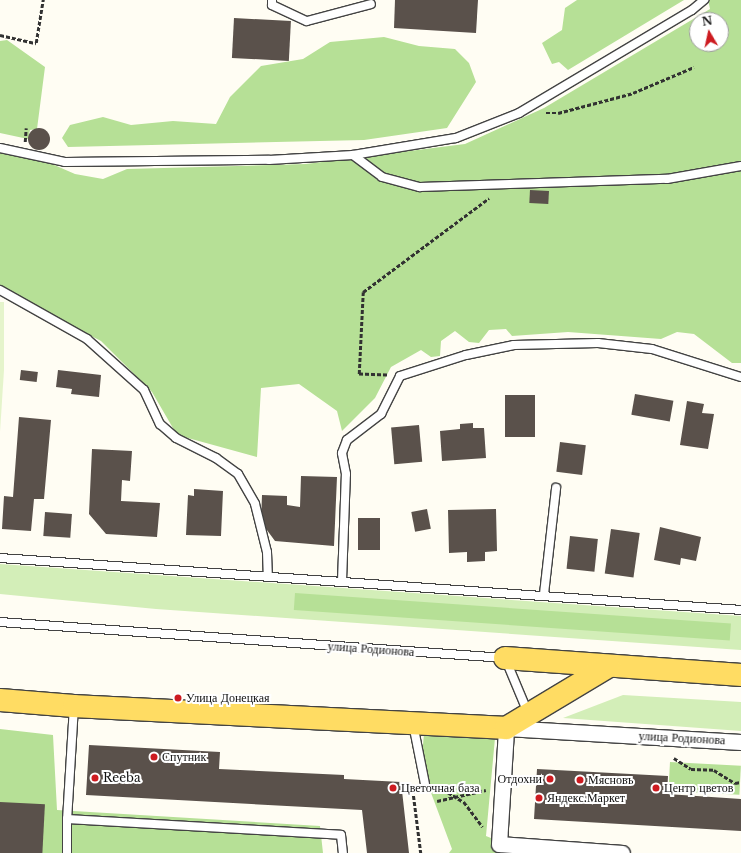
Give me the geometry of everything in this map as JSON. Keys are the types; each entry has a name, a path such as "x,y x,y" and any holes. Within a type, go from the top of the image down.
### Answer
{"main road":[{"name":"улица Родионова","path":"505,658 741,675"},
{"path":"506,728 609,666"},
{"name":"улица Родионова","path":"0,700 74,706 506,728"}],"street":[{"name":"улица Родионова","path":"506,728 741,742"},
{"path":"506,728 500,848 622,853"}],"lane":[{"path":"272,0 272,5 307,21 371,4"},
{"path":"0,148 65,162 269,160 353,155 456,138 519,113 692,10 704,0"},
{"path":"353,155 382,176 420,187 667,179 741,166"},
{"path":"0,290 87,339 144,390 160,424 176,438 216,458 238,474 255,504 267,552 268,576"},
{"path":"342,581 346,474 342,453 346,440 381,414 400,376 466,354 514,345 598,343 652,349 741,377"},
{"path":"544,594 556,488"},
{"path":"0,558 544,594 741,610"},
{"name":"улица Родионова","path":"0,622 505,658"},
{"path":"505,658 528,714"},
{"path":"67,853 67,819 74,706"},
{"path":"412,723 425,784"},
{"path":"67,819 341,835 343,853"}],"path":[{"path":"0,35 36,43 43,0"},
{"path":"519,113 558,113 633,93 694,67"},
{"path":"400,376 359,374 363,292 474,211"},
{"path":"674,758 691,769 714,770 735,782 741,782"},
{"path":"433,780 440,789 456,796 485,829"},
{"path":"413,788 421,853"},
{"path":"437,801 488,789"}],"green space":[{"path":"577,0 684,0 568,70 559,62 552,64 542,43 562,30 565,8"},
{"path":"708,0 741,0 741,363 732,363 694,334 677,332 661,339 568,332 512,336 506,329 489,330 479,343 469,342 455,331 441,341 440,356 431,357 421,350 391,367 375,398 342,431 337,411 299,384 261,388 257,457 177,435 152,392 101,341 27,303 0,285 0,153 45,161 75,174 103,179 127,169 306,164 465,144 544,108 689,22 689,52 729,52 729,12 705,12 710,9"},
{"path":"384,37 419,46 455,49 469,63 476,82 447,128 364,140 68,147 62,138 70,125 103,117 131,125 173,121 216,124 230,97 261,66 303,59 330,42"},
{"path":"7,40 45,67 37,129 30,130 28,139 0,133 0,41"},
{"path":"0,302 4,302 4,370 0,432"},
{"path":"0,564 741,616 741,650 156,609 0,594"},
{"path":"295,593 731,623 730,640 294,610"},
{"path":"623,695 741,702 741,731 563,718"},
{"path":"0,729 53,735 57,810 320,826 323,853 0,853"},
{"path":"424,734 495,738 486,836 528,853 449,853 452,849 421,766"},
{"path":"670,762 741,766 739,795 668,791"}],"building":[{"path":"395,0 478,0 476,33 394,28"},
{"path":"234,18 291,21 289,61 232,58"},
{"path":"39,128 47,131 50,139 47,147 39,150 31,147 28,139 31,131"},
{"path":"530,190 549,191 548,204 529,203"},
{"path":"21,370 38,372 37,382 20,380"},
{"path":"58,370 101,375 99,397 71,394 72,389 56,387"},
{"path":"635,394 673,401 670,421 631,415"},
{"path":"505,395 535,395 535,437 505,437"},
{"path":"687,401 704,404 702,413 714,414 708,449 680,445"},
{"path":"19,417 51,420 44,499 34,499 31,531 2,529 4,496 13,497"},
{"path":"473,423 473,428 484,428 486,458 442,461 440,431 460,429 460,424"},
{"path":"419,425 422,462 394,464 391,427"},
{"path":"560,442 586,445 582,475 556,472"},
{"path":"92,449 132,451 130,481 122,480 121,501 160,503 157,537 106,534 89,514"},
{"path":"301,476 337,477 334,546 275,541 261,522 262,495 287,496 287,505 300,507"},
{"path":"194,489 223,491 221,536 186,535 188,495 194,496"},
{"path":"427,509 431,529 415,532 411,512"},
{"path":"496,509 497,551 485,552 485,561 467,562 467,552 449,553 448,510"},
{"path":"45,512 72,514 70,538 43,536"},
{"path":"358,518 380,518 380,550 358,550"},
{"path":"660,527 701,537 696,561 681,558 680,565 654,560"},
{"path":"611,529 640,533 633,578 605,574"},
{"path":"570,536 598,539 594,572 567,569"},
{"path":"89,745 220,752 219,769 344,775 344,779 401,782 409,853 367,853 362,810 86,795"},
{"path":"537,769 668,776 667,794 741,799 741,831 534,819"},
{"path":"0,802 45,804 42,853 0,853"}],"place":[{"name":"Улица Донецкая","path":"178,698"},
{"name":"Спутник","path":"154,757"},
{"name":"Reeba","path":"95,778"},
{"name":"Отдохни","path":"550,779"},
{"name":"Мясновъ","path":"580,780"},
{"name":"Цветочная база","path":"393,788"},
{"name":"Центр цветов","path":"656,788"},
{"name":"Яндекс.Маркет","path":"539,798"}]}
